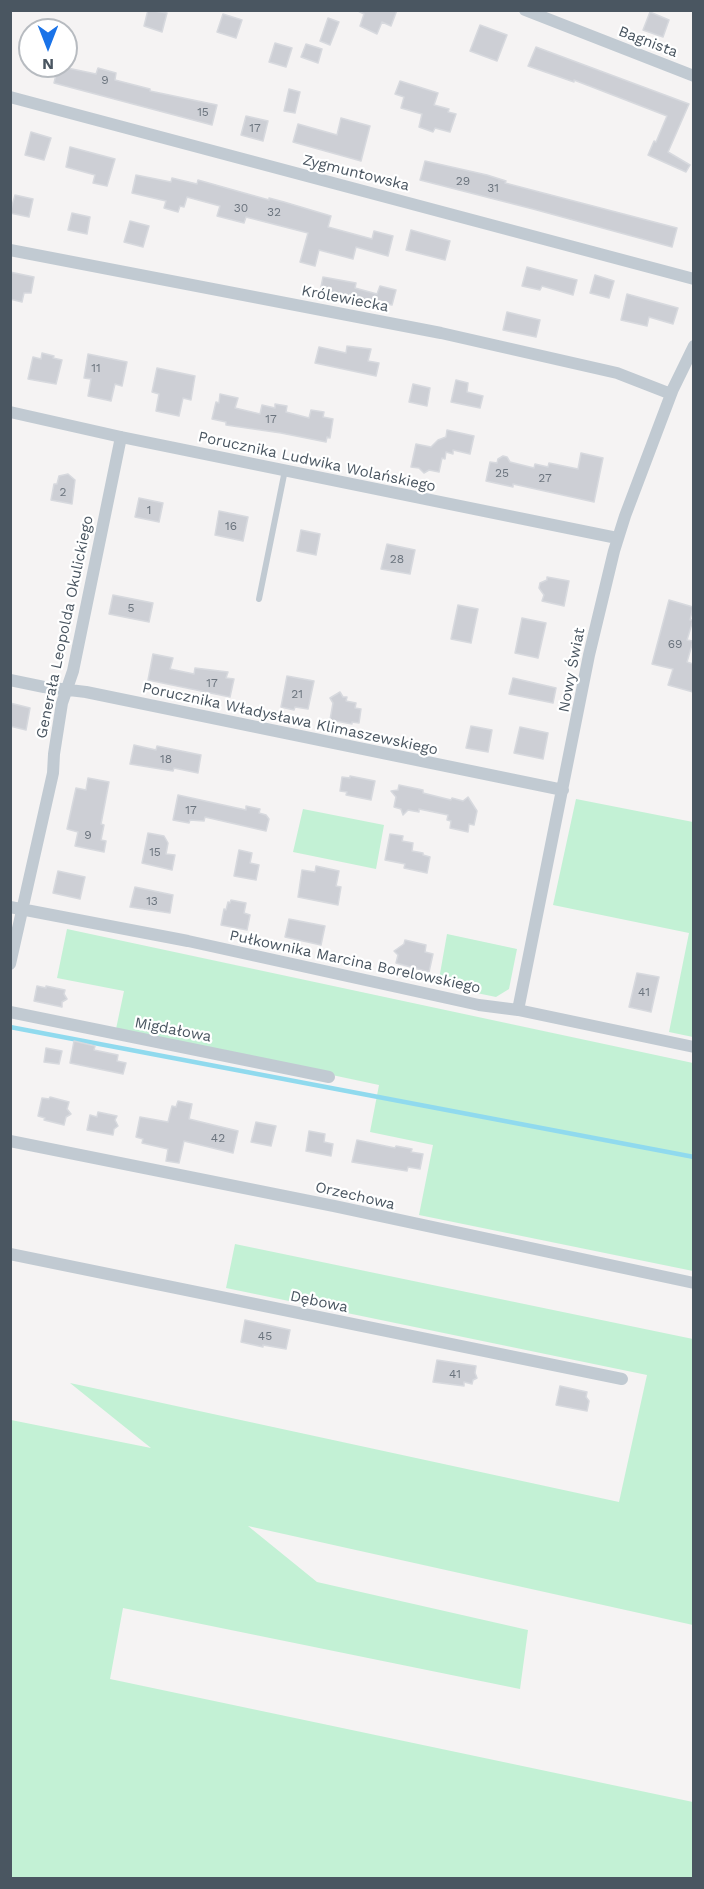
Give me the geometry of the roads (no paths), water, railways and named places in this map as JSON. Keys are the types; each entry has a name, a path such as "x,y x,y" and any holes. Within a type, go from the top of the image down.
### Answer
{"street":[{"name":"Bagnista","path":"525,10 693,76"},
{"name":"Zygmuntowska","path":"10,97 693,279"},
{"name":"Królewiecka","path":"10,250 441,333 617,373 671,394"},
{"name":"Nowy Świat","path":"518,1010 589,656 617,538 671,394 691,360 693,346"},
{"name":"Porucznika Ludwika Wolańskiego","path":"10,412 121,437 617,538"},
{"name":"Generała Leopolda Okulickiego","path":"10,964 17,909 52,773 66,689 73,671 121,437"},
{"name":"Porucznika Władysława Klimaszewskiego","path":"10,680 66,689 563,790"},
{"name":"Pułkownika Marcina Borelowskiego","path":"17,909 188,941 479,1005 518,1010 693,1047"},
{"name":"Migdałowa","path":"10,1012 329,1077"},
{"name":"Orzechowa","path":"10,1141 334,1206 693,1283"},
{"name":"Dębowa","path":"10,1254 622,1379"}],"lane":[{"path":"259,598 285,470"}],"waterway":[{"path":"10,1027 694,1157"}]}
